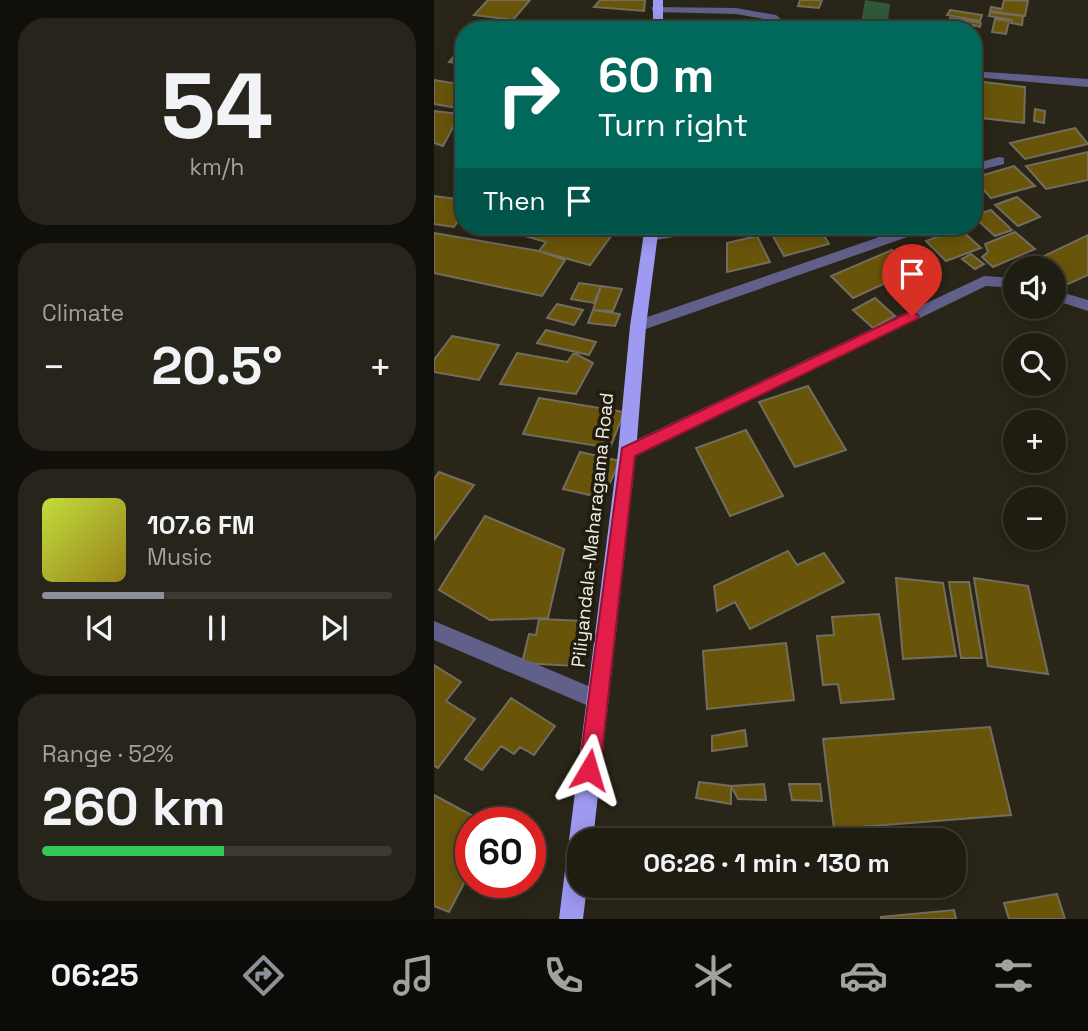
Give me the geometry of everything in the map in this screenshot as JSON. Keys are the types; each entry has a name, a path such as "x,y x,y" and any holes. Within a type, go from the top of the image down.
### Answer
{"main road":[{"name":"Piliyandala-Maharagama Road","path":"582,828 650,235"},
{"path":"571,919 574,898"}],"street":[{"path":"657,5 736,11 772,17 777,21"},
{"path":"982,75 1088,83"},
{"path":"982,166 999,161"},
{"path":"638,327 899,235"},
{"path":"627,452 984,281 1003,282"},
{"path":"1066,299 1088,306"},
{"path":"434,631 598,700"}],"green space":[{"path":"865,0 890,4 888,21 861,21"}],"building":[{"path":"488,0 530,0 513,20 474,15"},
{"path":"600,0 645,0 644,11 594,7"},
{"path":"800,0 822,0 819,8 798,6"},
{"path":"1004,0 1028,1 1025,16 990,11 991,7 1002,9"},
{"path":"950,10 982,15 980,21 947,15"},
{"path":"990,12 1023,16 1022,25 1011,23 1012,20 989,16"},
{"path":"995,19 1009,21 1006,34 992,32"},
{"path":"434,80 455,84 455,108 434,104"},
{"path":"982,82 1025,87 1024,123 982,118"},
{"path":"1035,109 1045,111 1044,123 1034,121"},
{"path":"434,111 455,113 455,123 443,146 434,143"},
{"path":"1075,128 1088,144 1025,159 1010,143"},
{"path":"1088,152 1088,180 1046,189 1026,166"},
{"path":"1014,166 1035,186 991,198 982,188 982,175"},
{"path":"434,196 455,199 454,227 434,224"},
{"path":"1017,197 1040,217 1018,226 995,205"},
{"path":"991,210 1012,230 995,236 982,224 982,213"},
{"path":"1015,232 1035,249 1019,256 1003,256 1003,263 993,267 982,257 988,252 985,244"},
{"path":"434,233 539,251 565,260 542,296 434,273"},
{"path":"522,235 612,235 590,265 539,251 546,242"},
{"path":"772,235 824,235 829,244 784,256"},
{"path":"941,235 967,235 981,248 946,261 926,241"},
{"path":"1088,235 1088,275 1068,284 1066,256 1044,256"},
{"path":"757,236 770,262 727,272 727,243"},
{"path":"892,250 914,270 853,298 831,276"},
{"path":"971,254 984,264 975,269 962,259"},
{"path":"579,283 601,286 594,303 571,299"},
{"path":"601,286 622,289 613,311 593,310"},
{"path":"875,298 895,316 873,328 853,310"},
{"path":"557,304 583,310 574,325 547,318"},
{"path":"593,310 620,314 615,326 588,323"},
{"path":"546,330 596,342 589,355 537,343"},
{"path":"452,336 499,345 479,380 434,372 434,360"},
{"path":"517,353 567,362 574,353 593,363 576,394 500,384"},
{"path":"808,386 846,450 795,467 759,402"},
{"path":"539,398 624,412 610,448 523,434"},
{"path":"746,430 783,496 730,516 696,448"},
{"path":"580,452 620,461 603,498 563,489"},
{"path":"439,472 474,485 434,540 434,479"},
{"path":"485,516 564,549 548,618 490,620 439,590"},
{"path":"788,551 797,565 824,553 844,582 750,629 735,602 717,611 714,586"},
{"path":"896,578 943,583 956,656 903,659"},
{"path":"974,578 1028,586 1048,674 988,666"},
{"path":"949,582 969,582 982,658 961,658"},
{"path":"879,614 894,699 841,703 838,684 823,685 817,636 834,635 832,617"},
{"path":"539,619 584,621 576,666 522,663 529,634 536,635"},
{"path":"786,643 794,700 707,709 703,651"},
{"path":"434,665 461,682 446,701 475,719 438,768 434,766"},
{"path":"511,698 555,726 534,755 520,747 514,754 501,746 482,770 465,759"},
{"path":"990,727 1011,815 834,828 823,739"},
{"path":"745,730 747,746 712,751 712,736"},
{"path":"699,782 731,786 731,804 696,798"},
{"path":"764,784 766,800 738,799 731,786"},
{"path":"789,784 820,784 822,801 792,800"},
{"path":"434,795 456,807 456,898 449,912 434,906"},
{"path":"1057,894 1065,919 1009,919 1004,903"},
{"path":"954,910 956,919 881,919 881,917"}],"route":[{"path":"589,770 627,452 912,316"}]}
